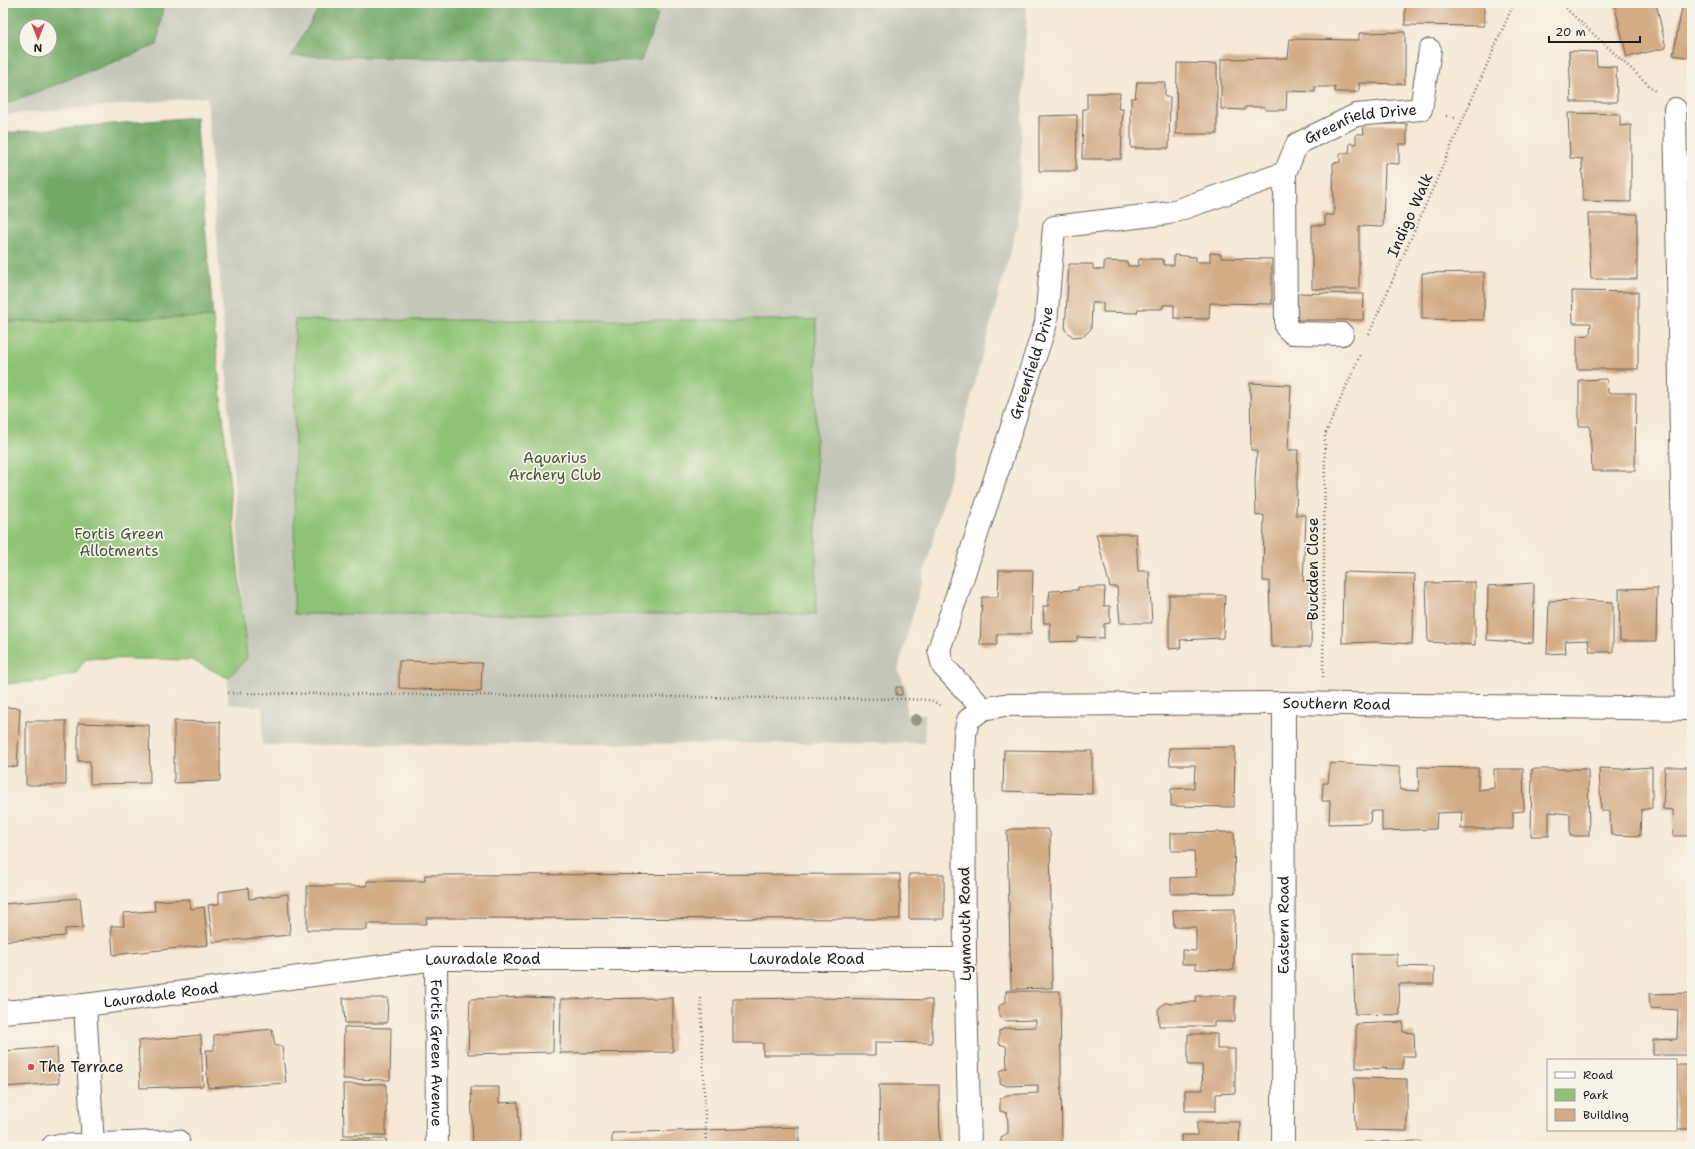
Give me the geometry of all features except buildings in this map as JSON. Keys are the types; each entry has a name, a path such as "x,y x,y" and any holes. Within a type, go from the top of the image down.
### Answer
{"street":[{"name":"Greenfield Drive","path":"1342,334 1292,333 1286,327 1286,173 1298,144 1356,115 1421,109 1430,50"},
{"path":"1675,109 1689,710"},
{"name":"Greenfield Drive","path":"975,714 942,666 939,650 1046,323 1054,227 1169,213 1286,173"},
{"name":"Southern Road","path":"975,714 1004,705 1284,703 1689,710"},
{"name":"Eastern Road","path":"1283,1146 1284,703"},
{"name":"Lynmouth Road","path":"970,1146 965,959 964,760 965,734 975,714"},
{"name":"Lauradale Road","path":"3,1012 85,1005 436,959 965,959"},
{"name":"Fortis Green Avenue","path":"436,959 437,1146"},
{"path":"85,1005 93,1145"},
{"path":"53,1146 178,1141"}],"path":[{"name":"Indigo Walk","path":"1367,340 1514,3"},
{"path":"1560,3 1675,109"},
{"name":"Buckden Close","path":"1323,704 1325,435 1360,354"},
{"path":"228,693 931,700 975,714"},
{"path":"701,998 706,1146"}],"shaded area":[{"path":"3,3 1027,3 1018,222 898,670 906,688 906,714 925,714 924,743 262,745 263,707 228,704 228,678 247,658 207,97 3,115"}],"green space":[{"path":"3,3 116,3 163,7 157,45 3,105"},
{"path":"322,3 639,3 658,15 641,61 291,56"},
{"path":"196,117 213,317 5,322 3,320 3,133"},
{"name":"Fortis Green Allotments","path":"213,317 247,658 228,678 192,660 86,658 76,673 45,681 3,684 3,320 5,322"},
{"name":"Aquarius Archery Club","path":"295,320 816,320 816,614 294,614"}],"place":[{"name":"The Terrace","path":"31,1067"}]}
